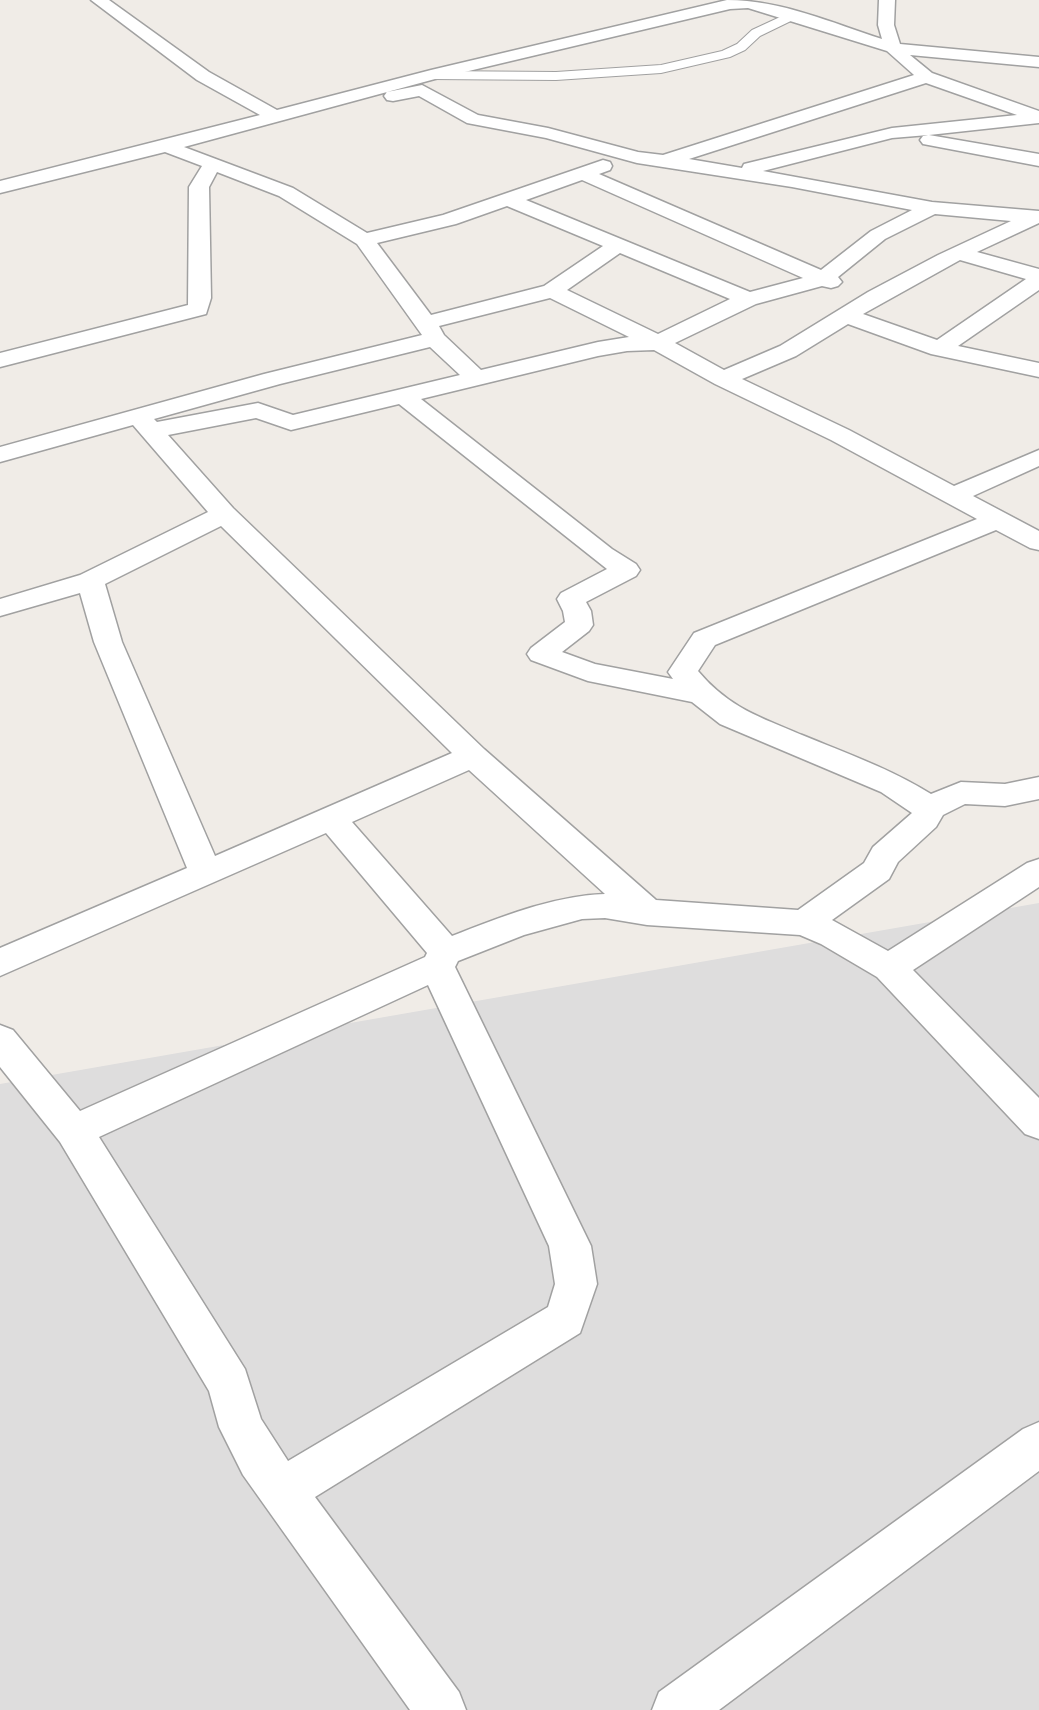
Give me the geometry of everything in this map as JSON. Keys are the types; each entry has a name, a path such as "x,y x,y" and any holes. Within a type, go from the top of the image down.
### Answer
{"street":[{"path":"99,0 203,76 274,116 326,113 422,90 473,119 548,133 637,158 666,160 732,173 792,181 932,208 1038,216"},
{"path":"887,0 886,25 893,48 926,77 1039,117"},
{"path":"0,188 431,75 730,4 748,3 793,15 893,48 1039,62"},
{"path":"666,160 926,77"},
{"path":"732,173 892,133 1039,117"},
{"path":"892,133 1039,160"},
{"path":"166,146 286,192 364,240 430,331 476,378"},
{"path":"364,240 449,220 582,173 637,158"},
{"path":"0,360 198,309 200,298 199,187 213,164"},
{"path":"582,173 822,279 876,297"},
{"path":"507,199 748,299"},
{"path":"0,455 144,423 258,410 291,423 598,349 627,344 658,343 748,299 822,279 878,235 932,208"},
{"path":"723,379 788,351 876,297 958,253 1038,216"},
{"path":"144,423 272,379 552,291 618,245"},
{"path":"958,253 1039,278"},
{"path":"939,348 1039,278"},
{"path":"552,291 658,343 723,379 840,435 1039,542"},
{"path":"848,316 939,348 1039,370"},
{"path":"402,395 603,555 626,570 571,599 578,611 579,625 541,654 588,672 701,694"},
{"path":"144,423 224,514 473,756 647,912"},
{"path":"954,495 1039,457"},
{"path":"0,608 90,581 224,514"},
{"path":"930,808 892,784 731,717 701,694 683,672 704,639 997,520"},
{"path":"90,581 108,642 205,872"},
{"path":"0,963 473,756"},
{"path":"804,923 877,870 885,855 925,819 930,808 961,793 1005,795 1039,788"},
{"path":"283,1490 565,1319 576,1284 570,1246 441,959 331,818"},
{"path":"889,968 1039,871"},
{"path":"74,1131 515,925 582,907 605,906 647,912 804,923 833,935 889,968 1039,1123"},
{"path":"0,1040 74,1131 229,1384 241,1427 259,1459 441,1710"},
{"path":"676,1710 1035,1454"}],"lane":[{"path":"431,75 556,76 661,69 726,54 741,47 756,33 793,15"}],"shaded area":[{"path":"1039,903 1039,1710 0,1710 0,1084"}]}
